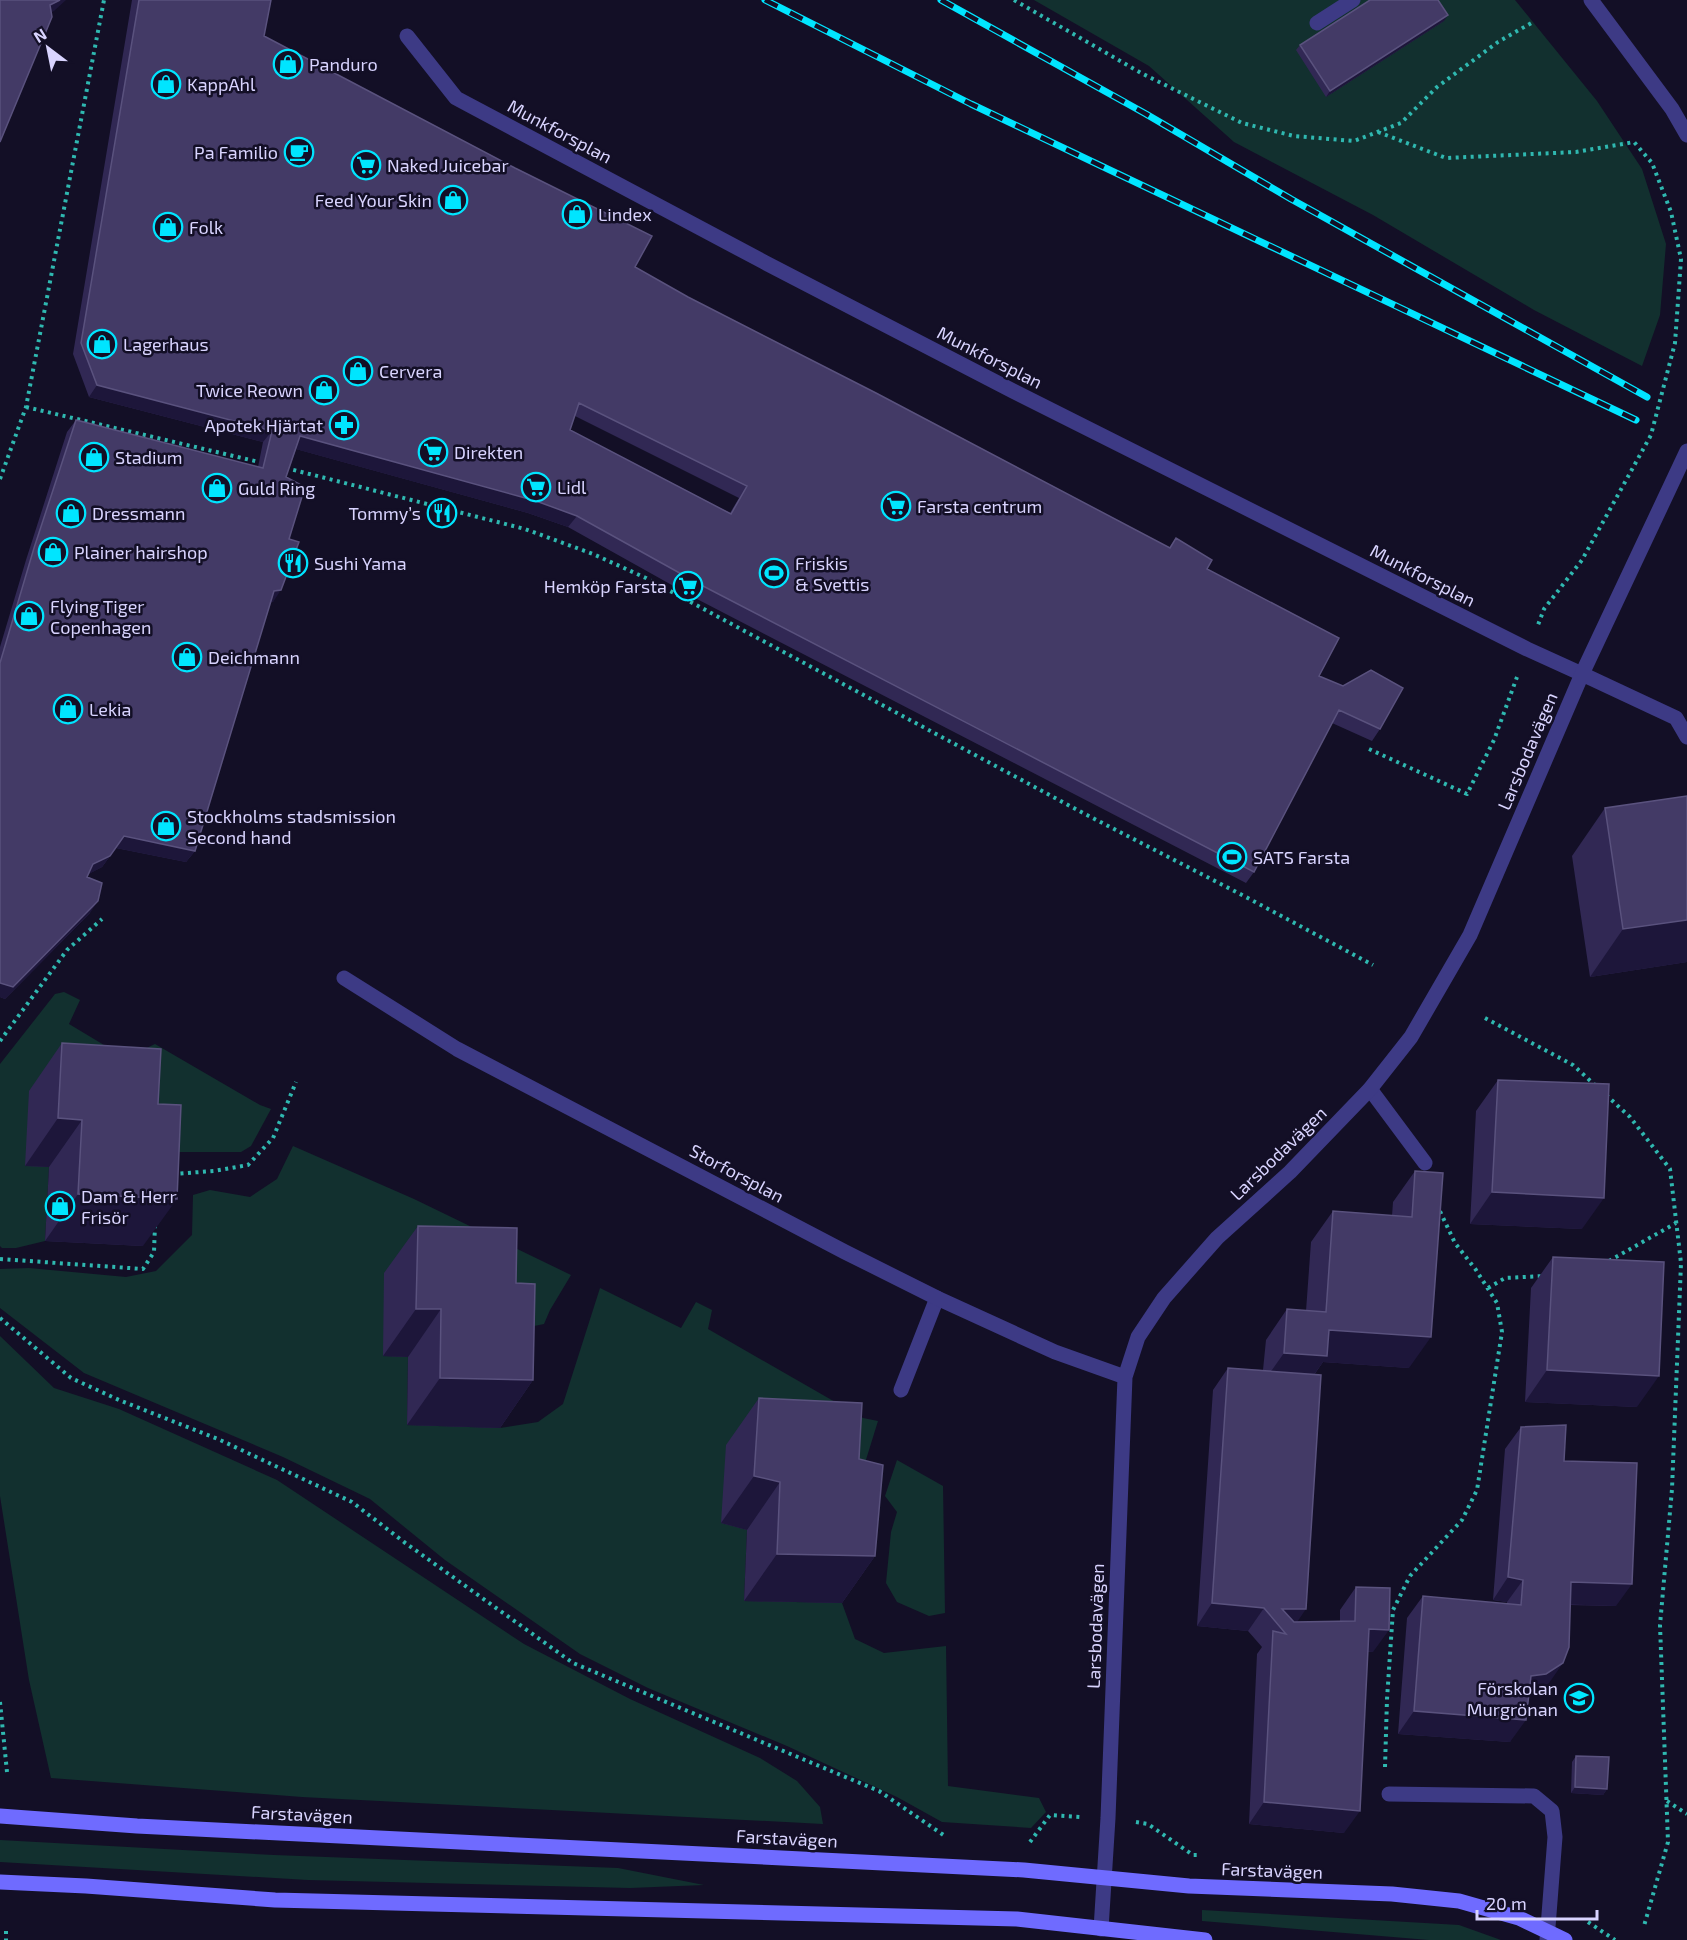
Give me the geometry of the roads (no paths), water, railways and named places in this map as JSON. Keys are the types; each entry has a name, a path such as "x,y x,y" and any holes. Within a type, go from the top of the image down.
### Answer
{"street":[{"path":"1317,23 1353,0"},
{"path":"1591,0 1672,109 1687,135"},
{"name":"Munkforsplan","path":"407,36 456,98 1013,391 1527,649 1676,718 1687,737"},
{"name":"Larsbodavägen","path":"1100,1934 1108,1818 1125,1377 1138,1337 1164,1298 1217,1238 1290,1172 1370,1089 1411,1037 1470,935 1582,674 1687,451"},
{"name":"Storforsplan","path":"345,978 457,1049 845,1252 1055,1353 1125,1377"},
{"path":"1370,1089 1425,1163"},
{"path":"901,1390 937,1298"},
{"path":"1389,1794 1534,1796 1552,1811 1555,1837 1548,1936"},
{"name":"Farstavägen","path":"0,1815 137,1826 942,1866 1104,1877 1189,1886 1392,1894 1459,1901 1519,1918 1548,1936 1565,1940"},
{"path":"0,1882 275,1900 1017,1919 1100,1934 1205,1940"}],"railway":[{"path":"765,0 971,104 1636,420"},
{"path":"941,0 1146,114 1291,199 1647,397"}],"place":[{"name":"Panduro","path":"288,64"},
{"name":"KappAhl","path":"166,84"},
{"name":"Pa Familio","path":"299,152"},
{"name":"Naked Juicebar","path":"366,165"},
{"name":"Feed Your Skin","path":"453,200"},
{"name":"Lindex","path":"577,214"},
{"name":"Folk","path":"168,227"},
{"name":"Lagerhaus","path":"102,344"},
{"name":"Cervera","path":"358,371"},
{"name":"Twice Reown","path":"324,390"},
{"name":"Apotek Hjärtat","path":"344,425"},
{"name":"Direkten","path":"433,452"},
{"name":"Stadium","path":"94,457"},
{"name":"Lidl","path":"536,487"},
{"name":"Guld Ring","path":"217,488"},
{"name":"Farsta centrum","path":"896,506"},
{"name":"Dressmann","path":"71,513"},
{"name":"Tommy’s","path":"442,513"},
{"name":"Plainer hairshop","path":"53,552"},
{"name":"Sushi Yama","path":"293,563"},
{"name":"Friskis & Svettis","path":"774,573"},
{"name":"Hemköp Farsta","path":"688,586"},
{"name":"Flying Tiger Copenhagen","path":"29,616"},
{"name":"Deichmann","path":"187,657"},
{"name":"Lekia","path":"68,709"},
{"name":"Stockholms stadsmission Second hand","path":"166,826"},
{"name":"SATS Farsta","path":"1232,857"},
{"name":"Dam & Herr Frisör","path":"60,1206"},
{"name":"Förskolan Murgrönan","path":"1579,1698"}]}
